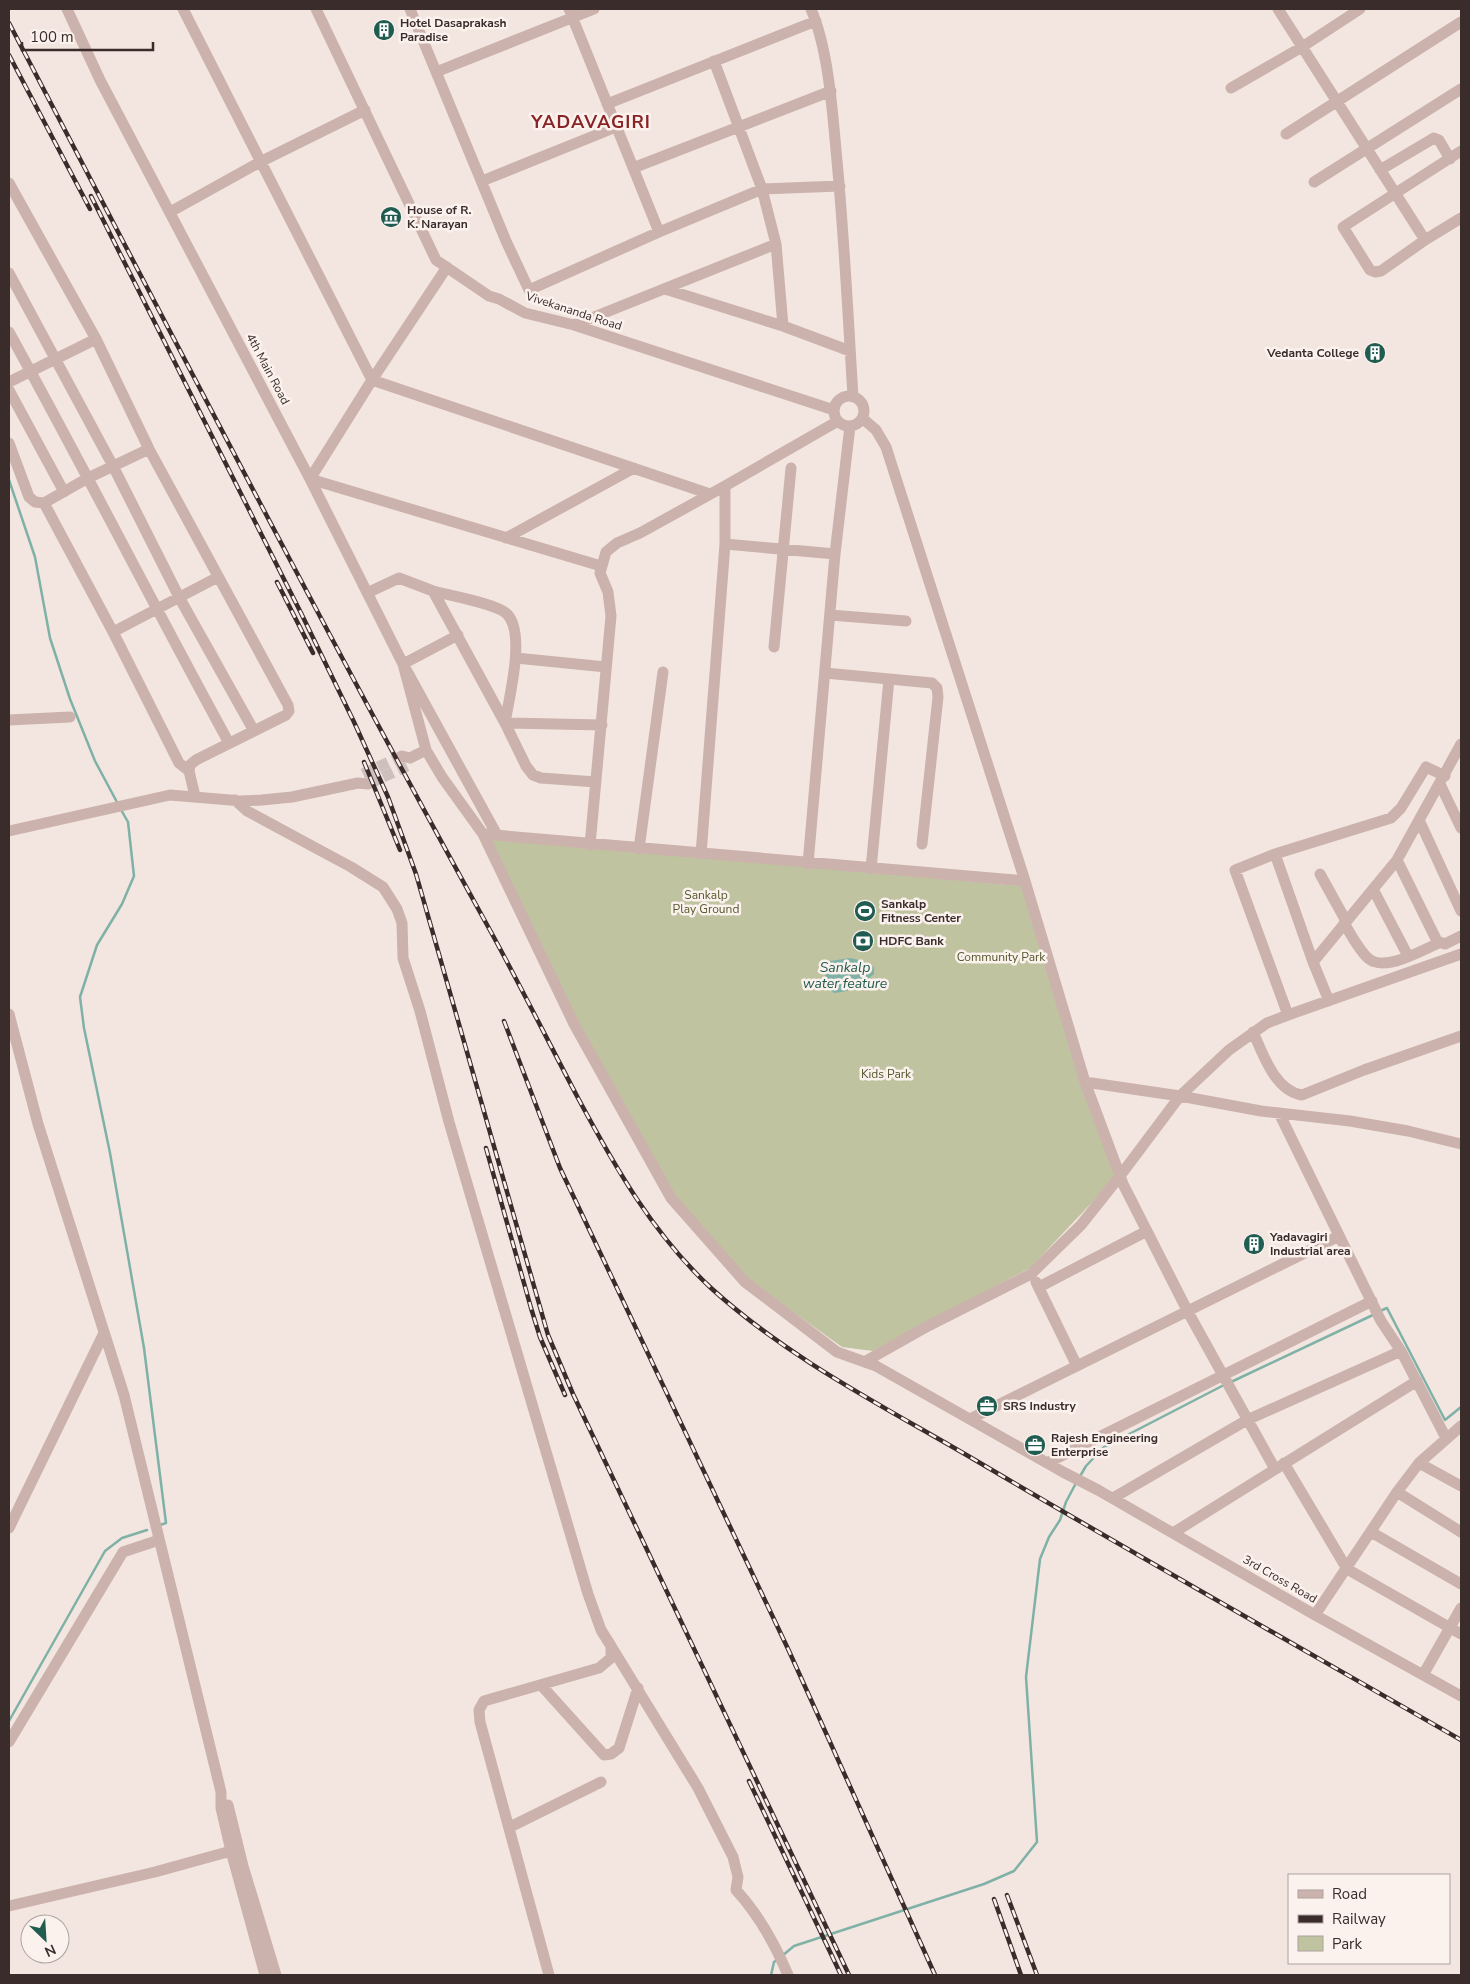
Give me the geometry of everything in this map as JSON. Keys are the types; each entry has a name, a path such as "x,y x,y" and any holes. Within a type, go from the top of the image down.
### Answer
{"street":[{"name":"4th Main Road","path":"67,9 100,80 310,479 403,664 426,750 483,834 574,1024 671,1198 745,1282 837,1352 866,1362"},
{"path":"184,9 372,380 710,494"},
{"name":"Vivekananda Road","path":"316,9 436,260 489,296 512,305 525,313 574,326 836,415"},
{"path":"410,9 528,290"},
{"path":"436,72 571,13 594,9"},
{"path":"811,9 816,21 831,90 840,186 853,397 862,406 862,418 850,426 843,425 836,415"},
{"path":"1278,9 1425,240"},
{"path":"1231,88 1302,47 1360,9"},
{"path":"571,13 659,232"},
{"path":"607,104 816,21"},
{"path":"1286,134 1461,22"},
{"path":"714,61 762,190 776,244 783,326"},
{"path":"1314,182 1461,89"},
{"path":"633,168 831,90"},
{"path":"170,212 262,161 365,110"},
{"path":"482,181 616,127"},
{"path":"1380,170 1434,138 1439,140 1450,159"},
{"path":"1461,152 1342,227 1370,270 1375,272 1381,271 1425,240 1461,218"},
{"path":"9,184 96,339 149,449 288,705 289,711 286,715 190,764 189,771 194,796"},
{"path":"512,305 518,296 528,290 659,232 762,190 840,186"},
{"path":"574,326 776,244"},
{"path":"447,267 372,380 310,479 601,566"},
{"path":"9,273 54,360 113,466 179,596 254,731"},
{"path":"666,289 783,326 850,351"},
{"path":"9,332 229,743"},
{"path":"9,382 96,339"},
{"path":"9,390 64,492"},
{"path":"590,844 611,616 608,592 600,573 606,552 617,543 640,533 725,486 836,415 841,399 853,397"},
{"path":"862,418 876,430 886,447 1025,882 1086,1082 1120,1176 1147,1231 1188,1312 1247,1420 1347,1569 1461,1634"},
{"path":"808,864 830,615 850,426"},
{"path":"9,444 30,497 35,502 44,503 88,478 149,449"},
{"path":"506,538 634,468"},
{"path":"774,647 791,468"},
{"path":"701,854 725,544 725,486"},
{"path":"44,503 113,632 179,762 189,771"},
{"path":"725,544 784,551 836,554"},
{"path":"113,632 218,577"},
{"path":"367,593 399,578 434,591 497,608 507,614 516,635 516,658 505,723"},
{"path":"434,591 526,766 533,775 541,778 596,782"},
{"path":"830,615 906,621"},
{"path":"458,635 403,664 497,835"},
{"path":"516,658 606,667"},
{"path":"639,849 663,672"},
{"path":"825,673 932,683 937,688 938,697 922,844"},
{"path":"871,869 889,679"},
{"path":"9,720 70,716"},
{"path":"505,723 602,725"},
{"path":"1313,962 1397,860 1420,822 1461,744"},
{"path":"406,760 426,750"},
{"path":"1288,1014 1236,870 1275,854 1391,818 1401,808 1426,767 1442,780 1461,828"},
{"path":"9,831 170,795 262,800 292,797 363,780"},
{"path":"235,800 247,811 351,867 383,887 396,909 402,923 402,958 420,1011 449,1122 588,1594 601,1630 698,1788 733,1857 738,1877 736,1890 754,1911 786,1971"},
{"path":"1420,822 1461,911"},
{"path":"483,834 1025,882"},
{"path":"1275,854 1328,1001"},
{"path":"1397,860 1439,943"},
{"path":"1320,874 1345,922 1367,958 1371,961 1382,964 1388,963 1439,943 1445,944 1461,936"},
{"path":"1373,889 1408,956"},
{"path":"866,1362 928,1326 1032,1274 1081,1225 1180,1096 1229,1050 1267,1022 1461,954"},
{"path":"9,1014 38,1124 124,1395 221,1792 221,1808 230,1851 265,1975"},
{"path":"1253,1032 1270,1067 1285,1087 1292,1094 1297,1095 1309,1094 1364,1070 1461,1036"},
{"path":"1086,1082 1180,1096 1228,1106 1408,1130 1461,1144"},
{"path":"1294,1115 1297,1095"},
{"path":"1279,1113 1381,1321 1401,1351 1431,1410 1453,1433 1419,1463 1397,1492 1347,1569 1314,1615"},
{"path":"1039,1287 1147,1231"},
{"path":"970,1419 1340,1236"},
{"path":"1032,1274 1077,1366"},
{"path":"1047,1462 1373,1303"},
{"path":"9,1528 104,1333"},
{"path":"1113,1498 1247,1420 1401,1351"},
{"name":"3rd Cross Road","path":"866,1362 1113,1498 1314,1615 1461,1696"},
{"path":"1173,1533 1417,1381"},
{"path":"1419,1463 1461,1486"},
{"path":"1397,1492 1461,1532"},
{"path":"1371,1532 1461,1584"},
{"path":"9,1742 123,1552 159,1540"},
{"path":"1424,1675 1461,1608"},
{"path":"549,1975 480,1722 480,1710 484,1701 599,1668 611,1658 611,1646"},
{"path":"541,1685 604,1755 611,1754 619,1748 638,1688"},
{"path":"510,1827 601,1782"},
{"path":"221,1792 227,1802 243,1866 276,1975"},
{"path":"9,1906 156,1872 230,1851"}],"green space":[{"path":"490,838 1022,886 1116,1177 1030,1268 873,1351 842,1347 751,1282 675,1195 577,1022"}],"water":[{"name":"Sankalp water feature","path":"850,958 863,961 874,967 874,974 855,987 834,993 827,986 825,979 830,961"}],"waterway":[{"path":"9,480 35,557 50,638 70,699 95,761 118,804"},
{"path":"120,808 128,822 134,876 122,904 97,945 80,997 84,1028 110,1153 144,1348 166,1523 160,1525"},
{"path":"1380,1311 1387,1308 1445,1420 1461,1407"},
{"path":"1231,1382 1375,1314"},
{"path":"1079,1478 1086,1466 1104,1447 1224,1385"},
{"path":"782,1956 794,1946 984,1884 1014,1871 1037,1842 1026,1677 1040,1559 1076,1483"},
{"path":"9,1721 105,1551 122,1538 147,1530"},
{"path":"771,1975 774,1962 778,1959"}],"tunnel":[{"path":"363,774 402,756"},
{"path":"368,784 407,766"}],"railway":[{"path":"9,23 307,593 502,953 578,1098 621,1174 671,1245 711,1288 741,1314 838,1381 1461,1740"},
{"path":"9,55 90,209"},
{"path":"91,196 301,613 388,797 416,874 548,1335 573,1394 849,1975"},
{"path":"277,582 313,653"},
{"path":"364,762 400,850"},
{"path":"504,1021 560,1168 789,1651 935,1975"},
{"path":"486,1148 540,1337 565,1395"},
{"path":"749,1781 841,1975"},
{"path":"1007,1895 1037,1975"},
{"path":"994,1899 1021,1975"}],"place":[{"name":"Hotel Dasaprakash Paradise","path":"384,30"},
{"name":"House of R. K. Narayan","path":"391,217"},
{"name":"Vedanta College","path":"1375,353"},
{"name":"Sankalp Fitness Center","path":"865,911"},
{"name":"HDFC Bank","path":"863,941"},
{"name":"Yadavagiri Industrial area","path":"1254,1244"},
{"name":"SRS Industry","path":"987,1406"},
{"name":"Rajesh Engineering Enterprise","path":"1035,1445"}],"district":[{"name":"YADAVAGIRI","path":"591,122"}],"park label":[{"name":"Sankalp Play Ground","path":"706,902"},
{"name":"Community Park","path":"1001,957"},
{"name":"Kids Park","path":"886,1074"}]}
